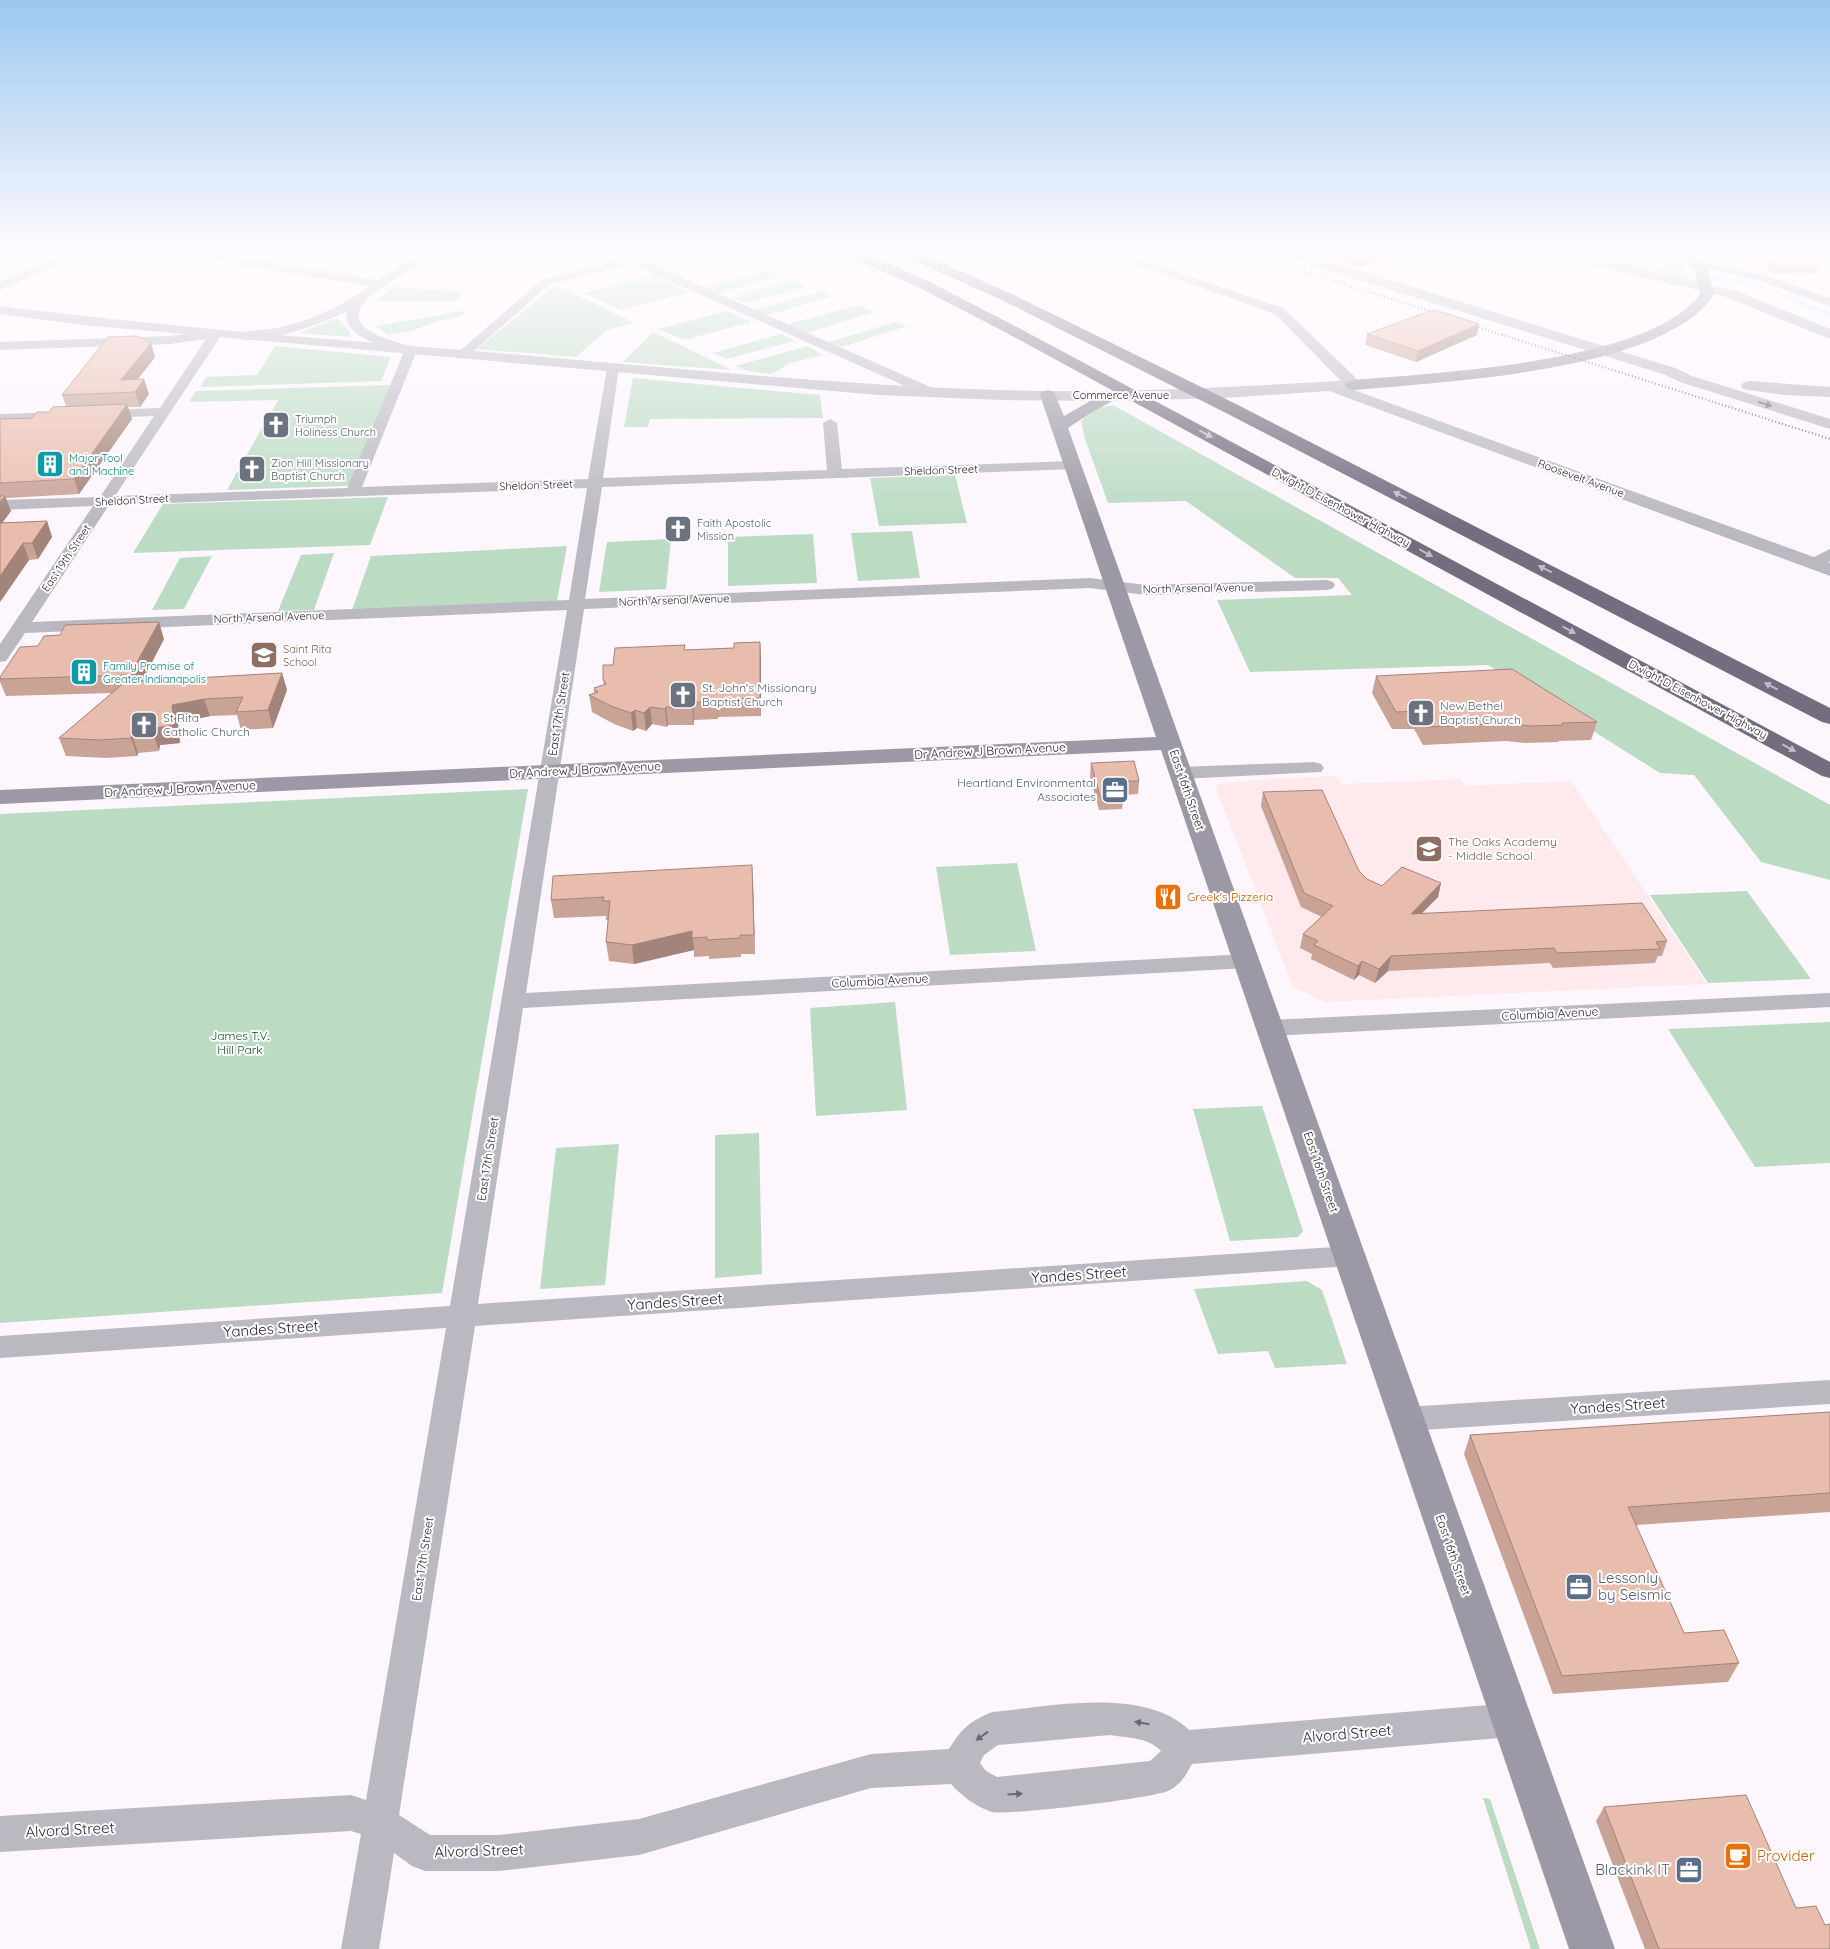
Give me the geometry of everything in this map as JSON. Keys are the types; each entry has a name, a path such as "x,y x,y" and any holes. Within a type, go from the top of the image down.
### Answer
{"highway":[{"name":"Dwight D Eisenhower Highway","path":"1033,342 1830,770"},
{"path":"1097,342 1232,409 1830,717"}],"main road":[{"name":"Commerce Avenue","path":"1352,385 1562,361 1605,351 1633,342"},
{"name":"East 16th Street","path":"1048,395 1592,1949"},
{"path":"1060,426 1083,410 1110,396"},
{"name":"Dr Andrew J Brown Avenue","path":"0,797 550,771 1175,758"}],"street":[{"path":"0,346 115,342"},
{"name":"East 19th Street","path":"0,657 211,342"},
{"path":"315,342 826,386 930,392 1048,395"},
{"path":"381,342 411,350"},
{"path":"461,355 476,342"},
{"path":"817,342 930,392"},
{"path":"1310,342 1350,380 1352,385"},
{"path":"1576,342 1669,371 1758,388 1824,392"},
{"path":"354,491 411,350"},
{"name":"East 17th Street","path":"360,1949 613,368"},
{"path":"1669,371 1686,379 1830,424"},
{"name":"Commerce Avenue","path":"1048,395 1110,396 1223,393 1352,385"},
{"name":"Roosevelt Avenue","path":"1332,387 1822,566"},
{"path":"1811,418 1802,408 1800,402 1808,395 1824,392"},
{"path":"0,418 164,412"},
{"path":"830,423 835,474"},
{"name":"Sheldon Street","path":"0,505 1073,465"},
{"path":"1822,566 1830,554"},
{"name":"North Arsenal Avenue","path":"20,628 1082,583 1146,590 1328,584"},
{"name":"Dr Andrew J Brown Avenue","path":"1175,758 1314,768"},
{"name":"Columbia Avenue","path":"513,1001 1247,961"},
{"name":"Columbia Avenue","path":"1270,1028 1830,1000"},
{"name":"Yandes Street","path":"0,1347 1350,1256"},
{"name":"Yandes Street","path":"1406,1419 1830,1392"},
{"path":"1110,1718 1148,1724 1167,1733 1182,1748 1172,1766 1158,1778 1045,1792 994,1795 974,1783 959,1766 972,1743 992,1729 1110,1718"},
{"name":"Alvord Street","path":"1182,1748 1512,1720"},
{"name":"Alvord Street","path":"0,1834 352,1813 380,1824 425,1853 508,1852 639,1837 871,1771 959,1766"}],"shaded area":[{"name":"The Oaks Academy - Middle School","path":"1335,776 1341,784 1461,779 1465,786 1571,781 1707,984 1325,1002 1293,987 1216,788 1220,784 1255,780"}],"green space":[{"path":"486,342 593,342 576,357 477,349"},
{"path":"643,342 674,342 732,370 623,362"},
{"path":"753,342 791,342 726,359 713,353"},
{"path":"828,342 858,342 842,347"},
{"path":"275,346 391,357 381,381 200,387 206,377 257,375"},
{"path":"808,346 823,355 790,363 772,374 748,371 735,366"},
{"path":"633,378 820,395 823,418 650,419 648,427 624,427"},
{"path":"390,385 350,485 344,486 227,490 278,400 189,402 196,391"},
{"path":"1113,405 1830,805 1830,880 1761,862 1694,775 1660,773 1488,665 1250,672 1217,600 1352,595 1338,578 1295,578 1186,501 1108,503 1085,439 1081,421 1093,409"},
{"path":"955,475 967,523 879,526 870,478"},
{"path":"388,497 370,545 133,553 163,504"},
{"path":"912,531 920,578 858,581 851,533"},
{"path":"813,534 817,583 728,586 728,537"},
{"path":"671,539 666,589 599,592 607,542"},
{"path":"567,546 557,601 352,610 371,556"},
{"path":"334,553 314,610 278,611 301,555"},
{"path":"212,556 184,609 152,610 180,558"},
{"name":"James T.V. Hill Park","path":"528,789 442,1293 0,1323 0,814"},
{"path":"1017,863 1036,951 950,955 936,867"},
{"path":"1747,891 1811,979 1708,983 1650,895"},
{"path":"895,1002 907,1110 816,1116 810,1008"},
{"path":"1830,1022 1830,1163 1755,1167 1668,1029"},
{"path":"1262,1106 1303,1231 1298,1237 1230,1241 1193,1109"},
{"path":"759,1133 762,1274 715,1278 715,1135"},
{"path":"619,1144 605,1285 540,1289 556,1148"},
{"path":"1307,1281 1322,1290 1347,1364 1275,1368 1268,1351 1218,1354 1194,1289"},
{"path":"1483,1798 1490,1799 1540,1949 1531,1949"}],"building":[{"path":"104,342 151,343 121,380 144,379 135,392 62,395"},
{"path":"1391,342 1438,342 1418,351"},
{"name":"Major Tool and Machine","path":"127,404 74,479 0,483 0,419 32,418 37,412 49,412 53,407"},
{"path":"47,521 32,543 23,543 0,576 0,523"},
{"path":"159,622 130,675 0,679 20,647 38,646 44,636 60,635 65,625"},
{"name":"St. John's Missionary Baptist Church","path":"760,642 760,698 717,699 716,702 693,702 692,708 666,707 665,709 650,707 644,713 635,710 631,713 589,695 598,692 594,688 606,684 603,679 603,665 613,665 615,648 685,645 684,650 734,648 734,643"},
{"path":"1512,669 1597,722 1530,726 1510,723 1427,727 1418,711 1396,712 1376,676"},
{"path":"282,673 268,710 236,712 243,697 204,699 172,705 174,725 154,728 153,733 132,735 131,738 99,740 59,738 125,682"},
{"path":"1134,761 1139,781 1120,781 1124,795 1100,796 1091,763"},
{"name":"The Oaks Academy - Middle School","path":"1322,790 1359,871 1367,879 1382,886 1402,867 1441,883 1411,914 1642,903 1667,941 1656,942 1660,949 1557,953 1554,948 1391,956 1379,969 1362,961 1358,966 1314,945 1318,941 1303,934 1333,906 1304,893 1263,792"},
{"path":"752,865 754,935 740,935 740,938 707,940 707,937 692,938 692,931 632,945 606,942 610,901 603,901 604,897 551,900 553,876"},
{"name":"Lessonly by Seismic","path":"1830,1412 1830,1493 1628,1507 1684,1633 1724,1630 1739,1663 1562,1676 1470,1435"},
{"name":"Blackink IT","path":"1746,1795 1796,1908 1816,1906 1825,1925 1830,1924 1830,1949 1659,1949 1604,1807"}],"railway":[{"path":"1525,342 1830,439"}],"place":[{"name":"Triumph Holiness Church","path":"276,425"},
{"name":"Major Tool and Machine","path":"50,464"},
{"name":"Zion Hill Missionary Baptist Church","path":"252,469"},
{"name":"Faith Apostolic Mission","path":"678,529"},
{"name":"Saint Rita School","path":"264,655"},
{"name":"Family Promise of Greater Indianapolis","path":"84,672"},
{"name":"St. John's Missionary Baptist Church","path":"683,695"},
{"name":"New Bethel Baptist Church","path":"1421,713"},
{"name":"St Rita Catholic Church","path":"144,725"},
{"name":"Heartland Environmental Associates","path":"1115,790"},
{"name":"The Oaks Academy - Middle School","path":"1429,849"},
{"name":"Greek's Pizzeria","path":"1168,897"},
{"name":"Lessonly by Seismic","path":"1579,1587"},
{"name":"Provider","path":"1738,1856"},
{"name":"Blackink IT","path":"1689,1870"}]}
